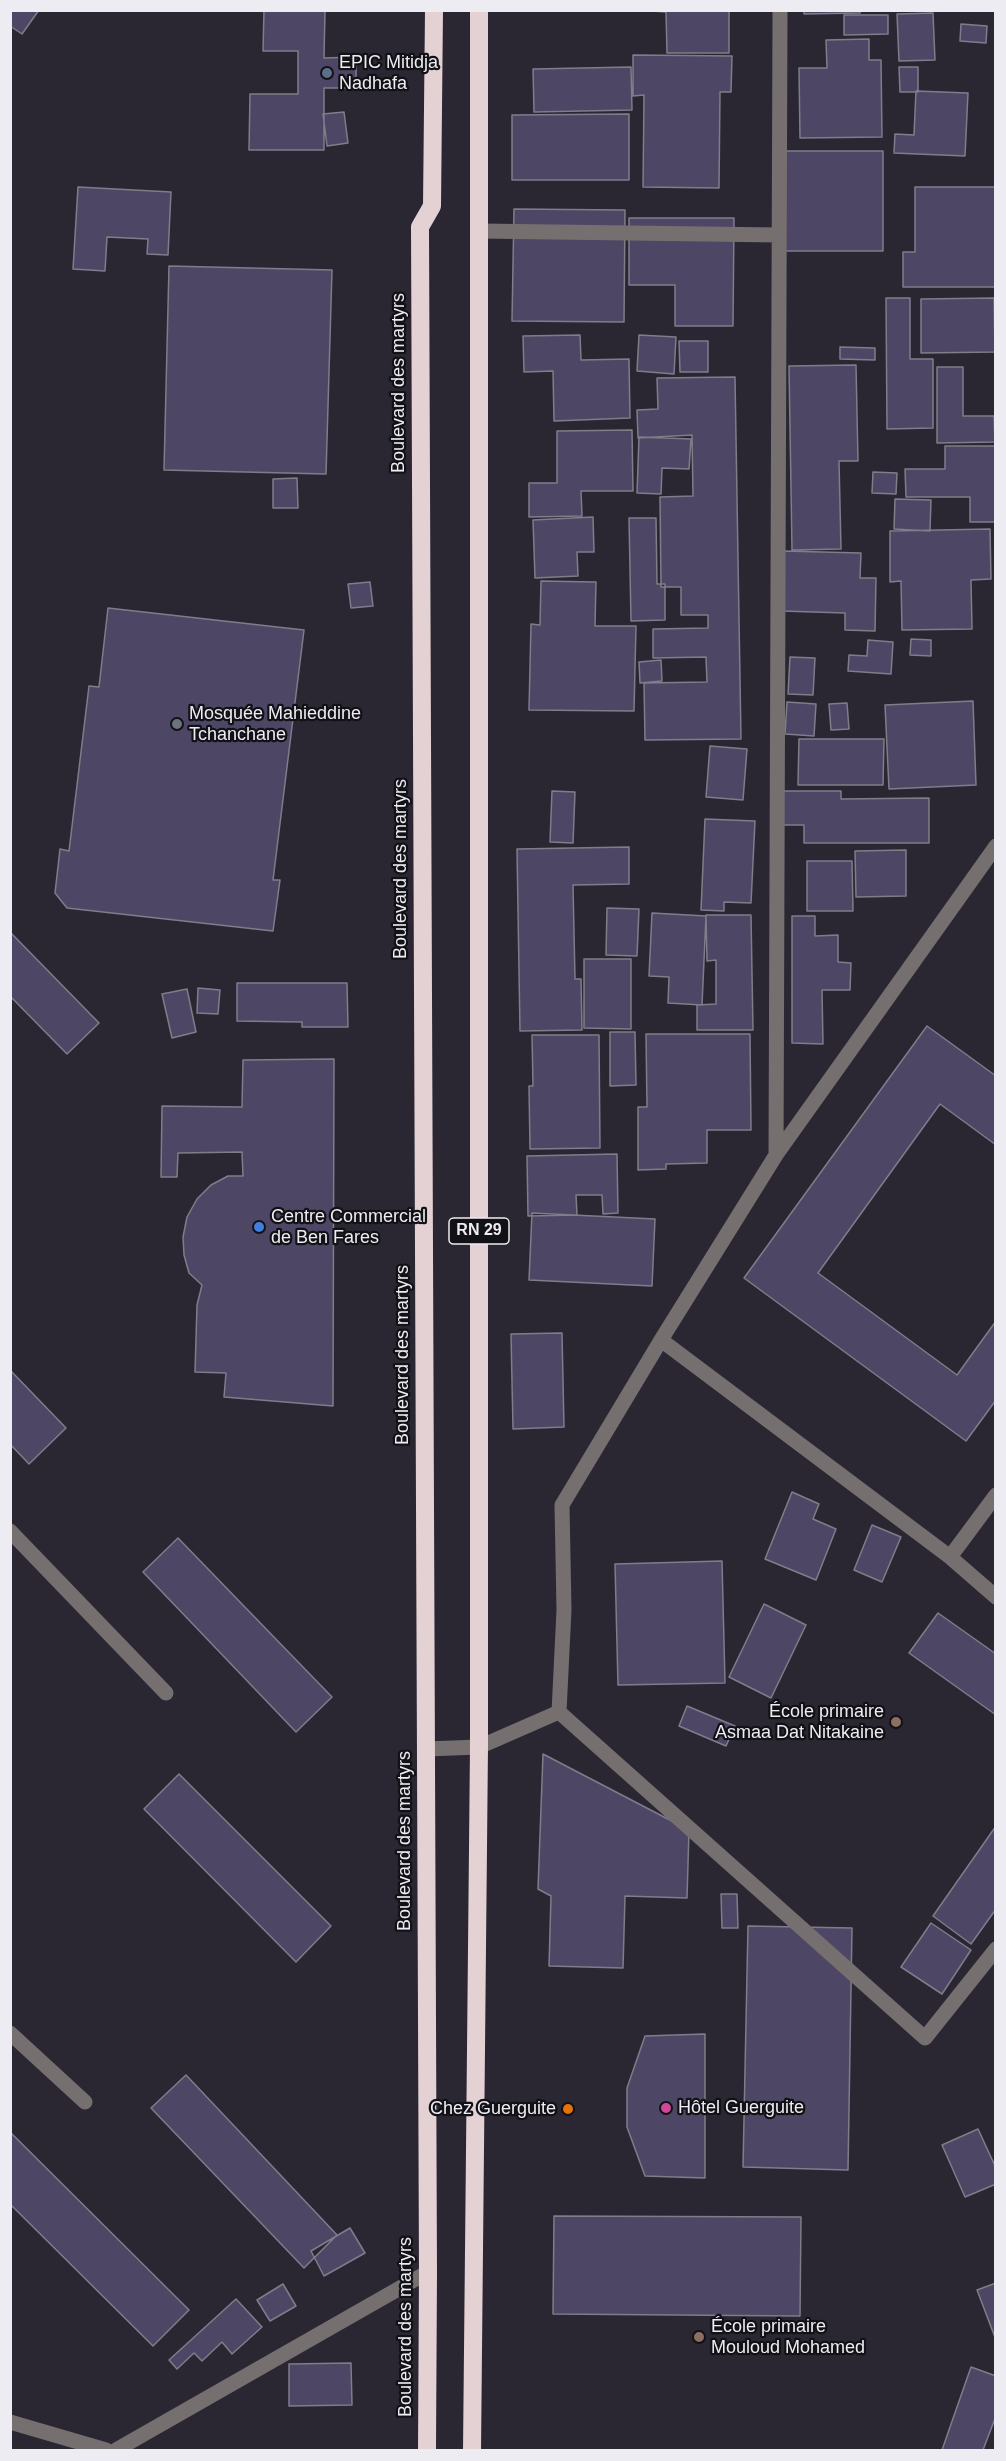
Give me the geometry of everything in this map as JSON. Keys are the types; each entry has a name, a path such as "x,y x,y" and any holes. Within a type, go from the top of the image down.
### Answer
{"highway":[{"name":"Boulevard des martyrs","path":"427,2451 420,227 432,206 434,10"},
{"name":"RN 29","path":"472,2451 479,1747 479,10"}],"street":[{"path":"776,1155 780,10"},
{"path":"480,231 779,235"},
{"path":"559,1712 564,1611 562,1505 776,1155 996,846"},
{"path":"661,1340 951,1557 996,1597"},
{"path":"951,1557 996,1495"},
{"path":"10,1531 166,1692"},
{"path":"426,1749 479,1747 559,1712"},
{"path":"559,1712 926,2038 996,1949"},
{"path":"10,2033 86,2102"},
{"path":"116,2451 428,2272"},
{"path":"10,2422 106,2451"}],"building":[{"path":"10,10 39,10 22,34 10,26"},
{"name":"EPIC Mitidja Nadhafa","path":"264,10 325,10 324,58 356,57 356,88 324,88 324,150 249,150 250,94 298,94 298,51 263,51"},
{"path":"639,10 729,10 729,53 667,53 666,12"},
{"path":"804,10 860,10 860,13 804,14"},
{"path":"933,13 935,60 899,61 897,14"},
{"path":"844,15 888,15 888,34 844,35"},
{"path":"961,24 987,26 986,43 960,41"},
{"path":"869,39 869,60 881,60 882,137 800,138 799,68 827,68 826,40"},
{"path":"633,55 732,56 731,92 720,92 719,188 643,187 644,95 633,96"},
{"path":"631,67 632,110 534,112 533,69"},
{"path":"899,67 918,67 918,92 900,92"},
{"path":"916,91 968,93 965,156 894,153 895,134 914,135"},
{"path":"344,112 348,143 327,146 323,114"},
{"path":"629,114 629,180 512,180 512,115"},
{"path":"784,151 883,151 883,251 784,251"},
{"path":"78,187 171,192 168,255 147,254 148,239 107,237 105,271 73,269"},
{"path":"915,187 996,187 996,287 903,287 903,252 915,252"},
{"path":"514,209 625,210 624,322 512,321"},
{"path":"629,218 734,218 733,326 675,326 675,285 629,285"},
{"path":"169,266 332,270 326,474 164,470"},
{"path":"886,298 910,298 910,359 933,359 933,428 887,429"},
{"path":"994,298 995,352 921,353 921,299"},
{"path":"580,335 581,360 629,359 630,418 554,421 553,371 524,372 523,336"},
{"path":"639,335 676,337 674,374 637,371"},
{"path":"679,341 708,341 708,372 680,372"},
{"path":"840,347 875,348 875,360 840,359"},
{"path":"856,365 858,461 839,461 841,549 792,550 789,366"},
{"path":"937,367 963,367 963,416 994,416 995,442 937,443"},
{"path":"735,377 741,739 645,740 644,683 707,682 706,657 653,658 653,629 708,628 708,615 681,615 681,587 661,587 660,497 693,496 692,435 638,438 637,410 658,409 657,378"},
{"path":"632,430 633,491 581,491 582,516 529,517 529,483 557,483 557,431"},
{"path":"639,437 691,439 689,469 662,468 661,494 637,493"},
{"path":"945,446 996,446 996,522 970,522 970,497 906,497 905,469 945,469"},
{"path":"873,472 897,473 896,494 872,493"},
{"path":"297,478 298,508 273,508 273,479"},
{"path":"895,499 931,500 930,531 894,529"},
{"path":"593,517 594,552 577,552 578,576 535,578 533,520"},
{"path":"629,518 656,518 657,584 665,584 665,620 631,621"},
{"path":"990,529 991,579 971,580 972,629 902,630 901,581 890,582 890,531"},
{"path":"784,551 861,553 860,578 876,578 875,631 845,630 845,613 782,611"},
{"path":"541,581 596,582 595,626 636,626 634,711 529,710 531,624 540,625"},
{"path":"370,582 373,606 351,608 348,584"},
{"path":"108,608 304,630 273,880 280,880 273,931 67,908 55,893 60,849 69,851 89,686 99,687"},
{"path":"911,639 931,640 931,656 910,655"},
{"path":"868,640 893,642 891,674 848,671 849,655 867,656"},
{"path":"790,657 815,658 813,695 788,694"},
{"path":"661,660 662,681 640,683 639,662"},
{"path":"973,701 976,785 889,789 885,705"},
{"path":"787,702 816,704 814,736 785,734"},
{"path":"847,703 849,729 831,730 829,704"},
{"path":"799,739 884,739 883,785 798,785"},
{"path":"710,746 747,749 743,800 706,797"},
{"path":"552,791 575,792 573,843 550,842"},
{"path":"782,791 841,791 841,799 929,798 929,843 804,843 804,825 782,825"},
{"path":"705,819 755,821 751,903 724,902 724,911 701,910"},
{"path":"629,847 629,884 573,885 575,979 581,979 582,1030 520,1031 517,849"},
{"path":"906,850 906,896 856,897 855,851"},
{"path":"807,861 852,861 853,911 807,911"},
{"path":"607,908 639,909 637,956 606,955"},
{"path":"652,913 706,916 702,1005 668,1003 669,977 649,976"},
{"path":"706,915 751,915 753,1030 697,1030 697,1005 716,1004 716,960 707,961"},
{"path":"792,916 815,916 815,936 838,935 838,962 851,963 850,990 822,990 823,1044 792,1043"},
{"path":"10,932 99,1023 67,1054 10,996"},
{"path":"584,959 631,959 631,1029 584,1028"},
{"path":"237,983 347,983 348,1027 302,1027 302,1022 237,1021"},
{"path":"198,988 220,990 218,1014 197,1013"},
{"path":"187,989 196,1032 172,1038 162,994"},
{"path":"927,1026 996,1076 996,1145 940,1104 818,1273 957,1375 996,1321 996,1400 966,1441 744,1278"},
{"path":"610,1032 635,1032 636,1085 610,1086"},
{"path":"646,1034 750,1034 751,1130 707,1130 707,1163 666,1164 666,1169 638,1170 638,1107 647,1107"},
{"path":"532,1035 599,1035 600,1148 530,1149 529,1086 533,1086"},
{"name":"Centre Commercial de Ben Fares","path":"334,1059 333,1406 224,1397 226,1373 195,1372 197,1305 202,1285 189,1273 184,1255 183,1237 187,1217 197,1199 211,1185 228,1176 243,1176 242,1152 178,1153 177,1177 161,1177 162,1106 242,1107 243,1060"},
{"path":"617,1154 618,1213 603,1214 602,1195 576,1195 577,1215 528,1216 527,1156"},
{"path":"532,1213 655,1219 652,1286 529,1280"},
{"path":"562,1333 564,1427 513,1429 511,1334"},
{"path":"10,1370 66,1428 29,1464 10,1444"},
{"path":"792,1492 819,1504 813,1519 836,1529 816,1580 765,1559"},
{"path":"872,1525 901,1537 882,1582 854,1570"},
{"path":"178,1538 332,1697 296,1732 143,1572"},
{"path":"722,1561 725,1683 618,1685 615,1564"},
{"path":"764,1604 806,1625 771,1698 729,1677"},
{"path":"938,1613 996,1654 996,1715 909,1653"},
{"path":"687,1706 735,1726 726,1746 679,1726"},
{"path":"543,1754 689,1830 687,1898 625,1896 623,1968 549,1966 551,1896 538,1889"},
{"path":"179,1774 331,1926 296,1962 144,1809"},
{"path":"996,1826 996,1909 971,1944 933,1916"},
{"path":"721,1894 737,1894 738,1928 722,1928"},
{"path":"931,1923 971,1950 942,1994 901,1967"},
{"path":"748,1926 852,1928 848,2170 743,2167"},
{"name":"Hôtel Guerguite","path":"705,2034 705,2178 645,2176 627,2127 627,2088 645,2036"},
{"path":"186,2075 337,2235 304,2268 151,2108"},
{"path":"978,2129 996,2168 996,2184 965,2197 942,2145"},
{"path":"10,2132 189,2310 153,2346 10,2204"},
{"path":"554,2216 801,2217 800,2316 553,2314"},
{"path":"350,2228 365,2253 324,2276 311,2251"},
{"path":"996,2283 996,2340 977,2290"},
{"path":"283,2284 296,2306 270,2321 257,2300"},
{"path":"236,2299 262,2327 232,2354 222,2342 202,2361 194,2353 177,2369 169,2360"},
{"path":"351,2363 352,2405 289,2406 289,2364"},
{"path":"971,2367 996,2376 996,2416 983,2450 942,2450"}],"place":[{"name":"EPIC Mitidja Nadhafa","path":"327,73"},
{"name":"Mosquée Mahieddine Tchanchane","path":"177,724"},
{"name":"Centre Commercial de Ben Fares","path":"259,1227"},
{"name":"École primaire Asmaa Dat Nitakaine","path":"896,1722"},
{"name":"Hôtel Guerguite","path":"666,2108"},
{"name":"Chez Guerguite","path":"568,2109"},
{"name":"École primaire Mouloud Mohamed","path":"699,2337"}]}
